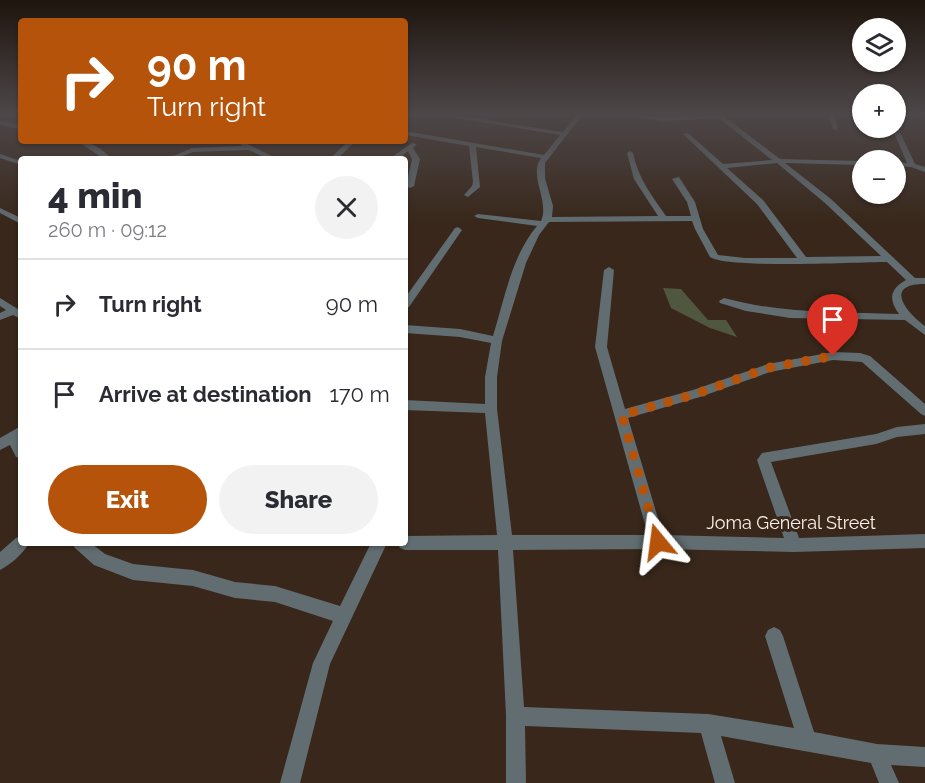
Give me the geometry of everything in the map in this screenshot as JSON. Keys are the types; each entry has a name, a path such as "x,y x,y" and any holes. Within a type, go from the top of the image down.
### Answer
{"street":[{"path":"410,186 416,159 411,151"},
{"path":"468,195 476,187 477,177 471,158 472,151"},
{"path":"509,151 545,157"},
{"path":"516,783 515,716 505,544 491,409 491,377 497,341 521,263 545,222 549,206 540,169 551,151"},
{"path":"705,151 760,202 803,260"},
{"path":"766,151 828,201 912,281"},
{"path":"905,151 912,165"},
{"path":"630,153 631,165 643,188 663,217"},
{"path":"0,156 18,162"},
{"path":"722,166 780,161 852,163"},
{"path":"906,165 925,170"},
{"path":"676,179 691,202 695,218 715,257 745,261 891,259"},
{"path":"0,210 18,219"},
{"path":"478,216 545,222 663,217 695,218"},
{"path":"408,301 458,230"},
{"path":"609,270 602,347 658,542"},
{"path":"925,281 903,284 896,292 895,299 904,317 925,332"},
{"path":"0,301 18,313"},
{"path":"724,302 774,312 836,317 904,317"},
{"path":"0,318 18,313"},
{"path":"408,329 459,333 497,341"},
{"path":"622,415 696,394 768,368 833,356 866,359 925,411"},
{"path":"408,405 491,409"},
{"path":"794,545 764,460 767,457 876,439 897,432 925,429"},
{"name":"Joma General Street","path":"408,543 658,542 794,545 925,541"},
{"path":"0,562 18,546"},
{"path":"84,546 100,560 133,572 193,578 235,590 274,594 344,616"},
{"path":"290,783 322,663 378,546"},
{"path":"774,636 807,740"},
{"path":"515,716 708,724 877,754 925,757"},
{"path":"708,724 725,783"},
{"path":"877,754 889,783"}],"green space":[{"path":"663,288 681,289 708,320 726,320 737,337 710,328 671,308"}],"route":[{"path":"658,542 622,415 696,394 768,368 833,356"}]}
